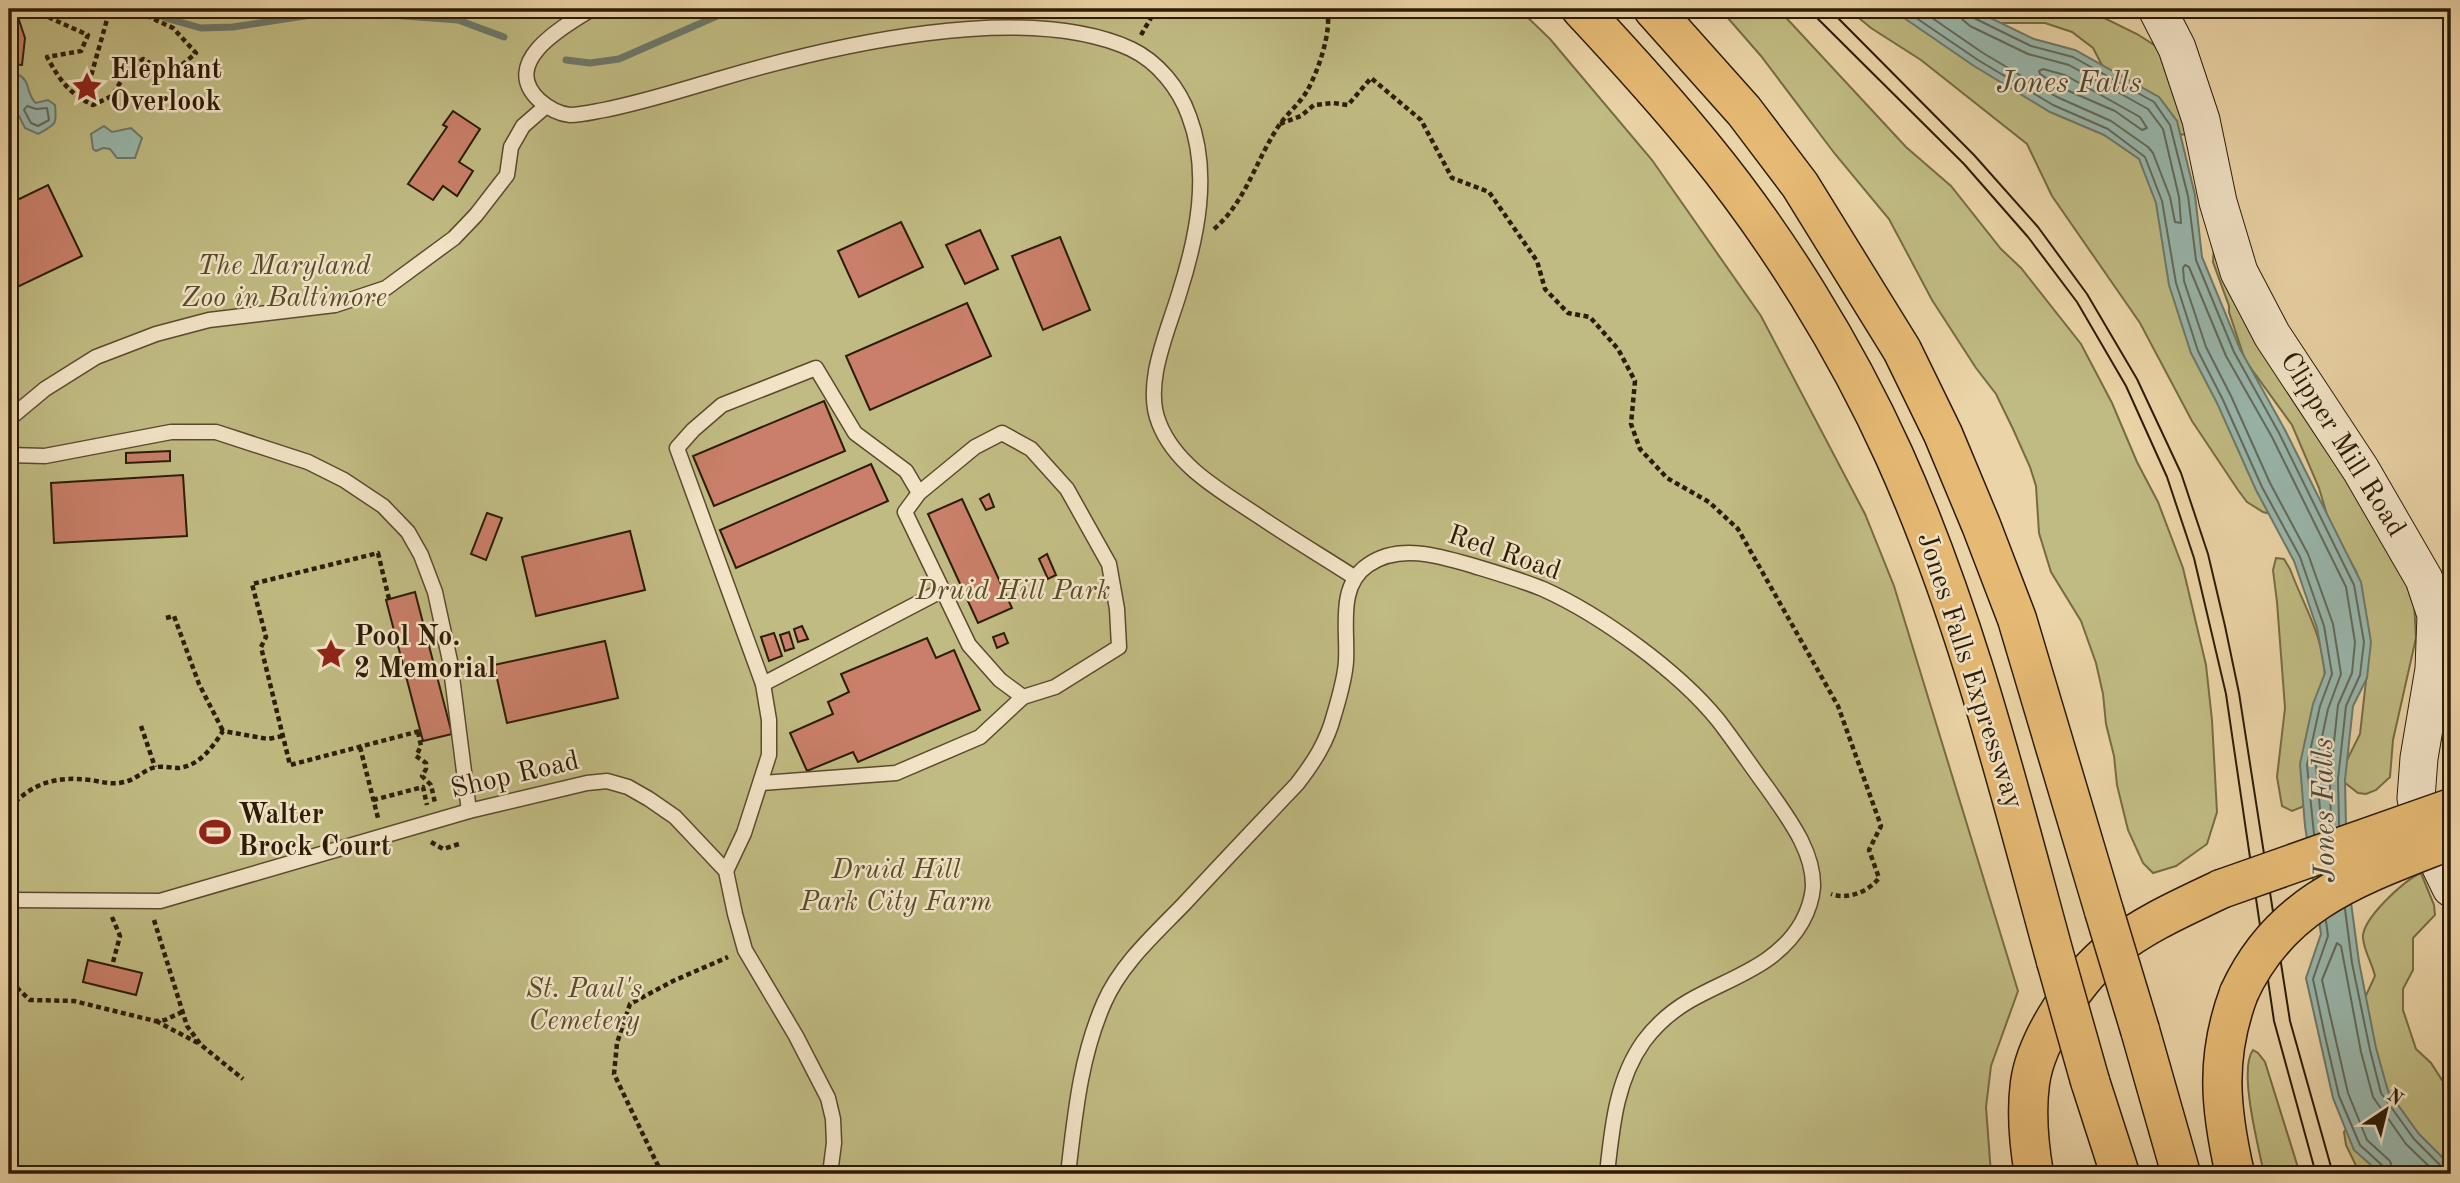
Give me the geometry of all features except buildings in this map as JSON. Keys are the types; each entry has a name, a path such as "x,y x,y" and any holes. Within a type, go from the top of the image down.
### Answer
{"highway":[{"name":"Jones Falls Expressway","path":"1581,9 1705,149 1757,219 1812,301 1888,443 1933,548 1965,640 2090,1081 2120,1174"},
{"name":"Jones Falls Expressway","path":"1653,9 1744,111 1800,185 1902,350 1948,446 2017,619 2181,1174"},
{"path":"2034,1174 2029,1139 2031,1080 2045,1040 2074,991 2111,950 2165,916 2221,889 2451,808"},
{"path":"2235,1174 2223,1109 2224,1040 2239,993 2261,954 2288,925 2317,900 2352,880 2451,840"}],"street":[{"name":"Clipper Mill Road","path":"2157,9 2176,48 2201,120 2218,202 2239,272 2272,335 2361,470 2424,579 2436,615 2434,669 2419,758 2416,798 2421,826 2451,888"}],"lane":[{"path":"592,9 553,33 531,55 526,73 532,93 546,106 567,115 633,104 745,71 852,45 949,31 1035,26 1087,34 1133,50 1160,69 1184,101 1197,135 1200,187 1196,235 1159,354 1154,396 1158,422 1177,453 1205,480 1354,577 1346,605 1346,664 1327,739 1315,760 1297,784 1120,974 1105,1001 1085,1057 1077,1095 1068,1174"},
{"path":"9,419 44,389 96,357 156,334 209,320 335,304 386,288 454,238 475,215 507,175 511,147 523,126 546,106"},
{"path":"830,1174 834,1143 833,1119 828,1098 796,1036 745,950 735,914 726,871 744,833 769,755 769,720 763,684 677,448 693,430 723,405 816,368 855,433 906,471 919,493"},
{"path":"9,455 45,456 171,432 216,432 308,462 344,480 383,506 408,532 421,555 435,592 450,661 469,811"},
{"path":"761,783 896,773 980,737 1023,697 1055,687 1119,646 1117,609 1108,564 1067,489 1031,449 1002,433 975,447 919,493 905,512 970,645 1000,680 1023,697"},
{"name":"Red Road","path":"1354,577 1368,565 1388,555 1420,553 1470,565 1542,589 1587,613 1637,647 1680,682 1716,718 1804,845 1811,867 1813,887 1809,908 1796,932 1754,970 1689,1001 1664,1018 1645,1040 1630,1062 1619,1095 1612,1125 1607,1174"},
{"path":"763,684 943,590"},
{"name":"Shop Road","path":"9,900 160,901 469,811 587,783 607,781 628,788 675,817 726,871"}],"path":[{"path":"45,9 50,18 88,35 81,51 47,57 61,83 78,98 93,105 112,96 126,73 143,59 170,75 196,53 173,28 132,9"},
{"path":"89,83 110,9"},
{"path":"1133,50 1156,9"},
{"path":"1196,235 1212,231 1229,216 1280,124 1307,91 1328,35 1329,16 1326,9"},
{"path":"1280,124 1301,116 1314,105 1348,105 1371,78 1421,120 1452,178 1489,192 1537,261 1545,289 1569,313 1590,317 1618,349 1635,381 1631,424 1640,449 1667,478 1709,502 1738,529 1838,706 1881,826 1869,850 1879,878 1869,890 1839,896 1813,887"},
{"path":"373,800 423,787 428,808 436,806 431,785 422,776 426,763 416,756 421,746 419,732 290,765 261,647 266,637 252,584 378,553 389,599"},
{"path":"166,618 174,616 199,684 223,731"},
{"path":"141,726 155,767"},
{"path":"223,731 268,739 283,736"},
{"path":"9,808 34,787 54,779 122,783 134,780 155,767 179,768 195,763 223,731"},
{"path":"360,747 382,836"},
{"path":"448,849 463,843"},
{"path":"153,916 187,1026 201,1045"},
{"path":"112,966 120,936"},
{"path":"662,1174 614,1074 617,1043 630,1004 673,981 745,950"},
{"path":"15,979 18,989 30,1000 74,1001 155,1021 201,1045 243,1079"},
{"path":"155,1021 165,1020 182,1012"}],"green space":[{"name":"Druid Hill Park","path":"9,9 1519,9 1550,39 1652,160 1761,316 1865,514 1894,586 2018,991 1991,1066 1986,1107 1991,1174 9,1174"},
{"path":"1720,9 1778,9 1906,147 1951,186 2081,344 2158,502 2183,568 2206,665 2217,812 2207,844 2176,866 2153,873 2143,863 2128,830 2117,785 2096,663 2081,621 2051,572 2039,533 2036,486 1996,394 1932,300 1889,219 1835,154 1761,56"},
{"path":"1848,9 1919,9 2129,128 2278,516 2263,512 2247,502 2238,490 2192,421 2140,323 2052,196 2027,144 1921,60 1871,28"},
{"path":"1963,9 2086,9 2137,34 2162,50 2194,133 2172,136 2105,71 2093,48 2072,32 2045,23 2000,23"},
{"path":"2214,246 2374,507 2414,602 2416,638 2393,740 2390,777 2376,790 2366,794 2358,793 2344,782 2345,764 2360,734 2368,663 2357,573 2330,525 2319,488 2292,425 2245,360 2213,262"},
{"path":"2276,558 2284,559 2290,569 2312,622 2324,662 2325,678 2308,800 2302,807 2292,811 2282,806 2277,777 2285,708 2273,570"},
{"path":"2421,873 2434,905 2435,915 2413,938 2413,970 2403,989 2403,1010 2416,1049 2431,1063 2451,1094 2451,1174 2394,1126 2362,1004 2375,976 2364,943 2364,930 2385,901"},
{"path":"2253,1050 2265,1062 2300,1174 2264,1174 2249,1091 2249,1060"},
{"path":"2348,1127 2383,1174 2360,1174 2346,1145 2344,1132"}],"water":[{"name":"Jones Falls","path":"1891,9 1972,9 2034,39 2075,50 2159,97 2177,121 2195,195 2202,257 2240,349 2285,430 2361,582 2371,642 2367,678 2353,706 2345,780 2347,873 2359,962 2376,1048 2388,1091 2419,1134 2451,1166 2451,1174 2381,1174 2354,1150 2333,1098 2306,978 2321,934 2305,826 2300,764 2313,704 2325,673 2317,628 2294,561 2256,490 2191,353 2169,285 2156,203 2139,159 2104,135 2050,112 1974,66"},
{"path":"19,75 36,103 48,100 55,105 54,123 38,134 25,128 19,116 9,110 9,78"},
{"path":"104,126 112,132 131,128 142,138 135,158 117,158 110,149 93,149 91,134"}],"waterway":[{"path":"144,9 201,28 233,27 337,11 458,20 504,37"},
{"path":"566,60 590,63 619,59 733,9"}],"tram line":[{"path":"1808,9 1964,164 2028,237 2077,302 2126,386 2167,477 2194,558 2226,694 2274,1021 2316,1174"},
{"path":"1829,9 1974,155 2038,227 2087,294 2137,379 2181,473 2208,554 2225,626 2239,693 2290,1021 2333,1174"}],"place":[{"name":"Elephant Overlook","path":"87,87"},
{"name":"Pool No. 2 Memorial","path":"331,654"},
{"name":"Walter Brock Court","path":"215,832"}],"park label":[{"name":"The Maryland Zoo in Baltimore","path":"284,283"},
{"name":"Druid Hill Park City Farm","path":"896,887"},
{"name":"St. Paul's Cemetery","path":"584,1006"}]}
